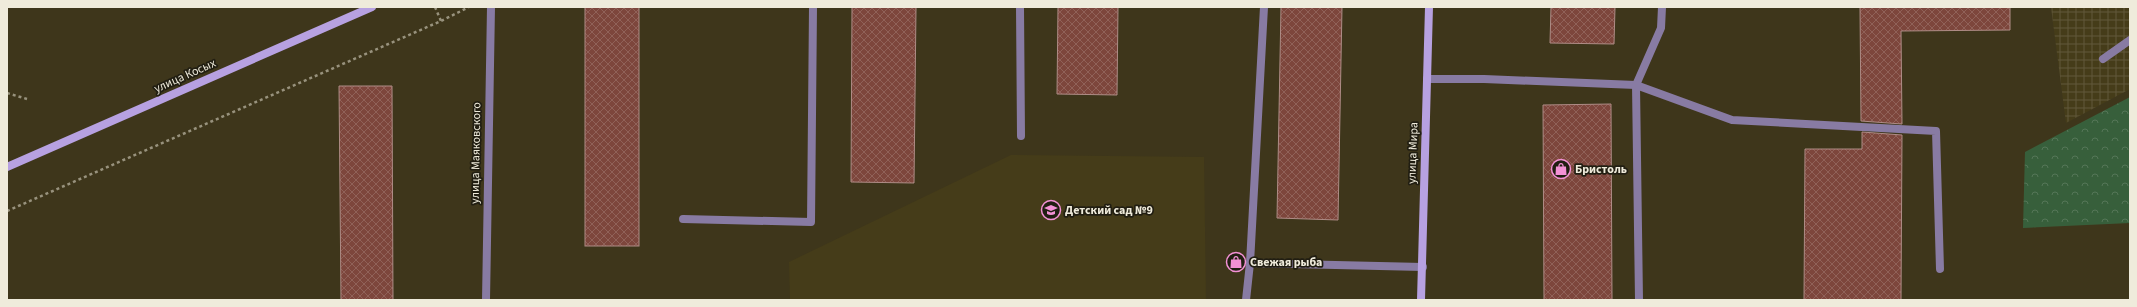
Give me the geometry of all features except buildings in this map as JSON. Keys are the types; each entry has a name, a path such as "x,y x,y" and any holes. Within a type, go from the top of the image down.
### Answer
{"street":[{"name":"улица Косых","path":"7,167 372,7"},
{"name":"улица Маяковского","path":"486,300 491,7"},
{"path":"683,219 811,222 813,7"},
{"path":"1020,7 1021,136"},
{"path":"1246,300 1250,262 1264,7"},
{"name":"улица Мира","path":"1421,300 1429,7"},
{"path":"1639,300 1636,85 1661,28 1662,7"},
{"path":"2103,59 2130,40"},
{"path":"1427,79 1484,79 1636,85 1732,120 1936,131 1940,269"},
{"path":"1250,262 1422,267"}],"path":[{"path":"435,7 441,21"},
{"path":"7,211 441,21 469,7"},
{"path":"7,93 27,99"}],"shaded area":[{"path":"2051,7 2130,7 2130,89 2066,123"},
{"name":"Детский сад №9","path":"1011,155 1204,157 1206,300 790,300 789,262"}],"green space":[{"path":"2130,97 2130,223 2023,228 2025,152"}],"place":[{"name":"Бристоль","path":"1561,169"},
{"name":"Детский сад №9","path":"1051,210"},
{"name":"Свежая рыба","path":"1236,262"}]}
